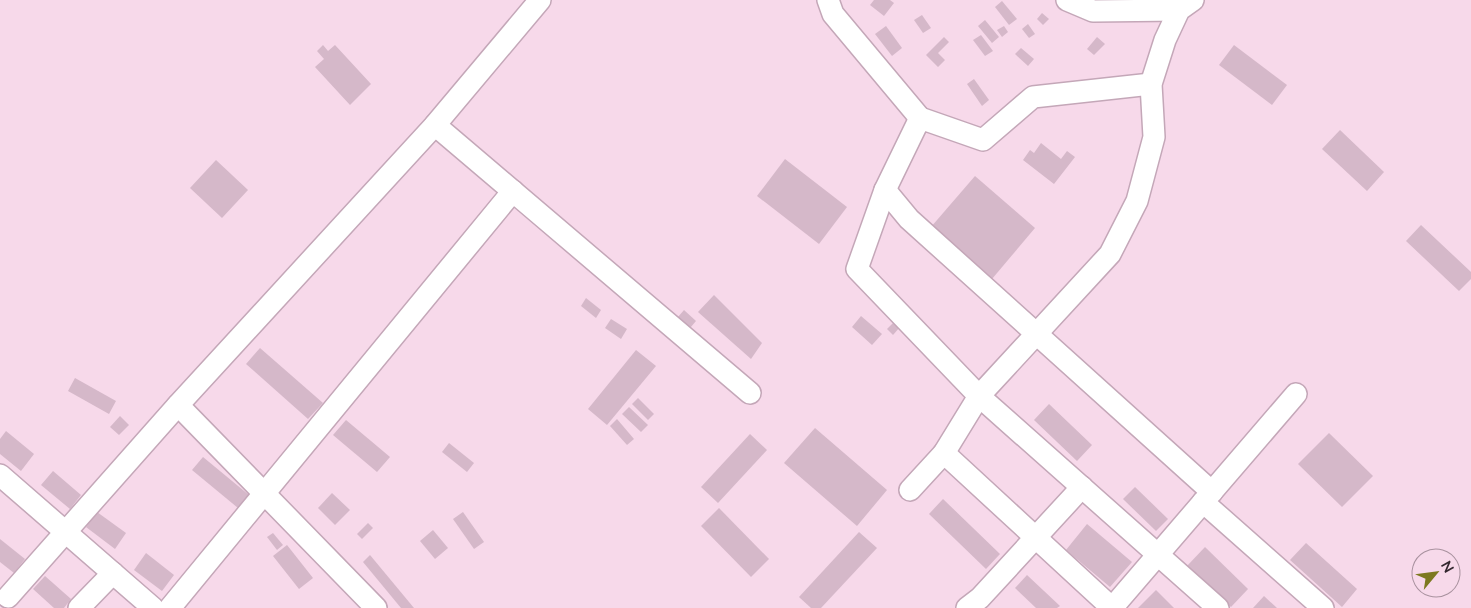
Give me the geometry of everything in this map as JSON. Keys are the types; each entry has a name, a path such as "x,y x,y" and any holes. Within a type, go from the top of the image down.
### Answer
{"street":[{"path":"8,597 178,405 435,125 540,0"},
{"path":"828,0 833,14 920,118 983,140 1033,97 1152,84"},
{"path":"910,490 944,453 979,396 1110,254 1137,200 1154,137 1152,84 1165,40 1181,3 1093,12 1067,0"},
{"path":"920,118 885,190 857,269 979,396 1218,608"},
{"path":"435,125 750,393"},
{"path":"885,190 909,219 1037,334 1323,608"},
{"path":"170,608 513,191"},
{"path":"944,453 1112,608 1296,394"},
{"path":"178,405 376,608"},
{"path":"0,475 153,608"},
{"path":"979,605 1082,487"},
{"path":"79,608 113,573"}],"building":[{"path":"874,0 890,0 894,3 884,16 870,5"},
{"path":"1002,1 1017,19 1009,25 995,7"},
{"path":"1042,13 1049,19 1043,25 1037,19"},
{"path":"922,15 931,28 923,33 914,20"},
{"path":"985,20 999,37 992,43 978,26"},
{"path":"1028,24 1035,34 1029,38 1022,29"},
{"path":"886,26 902,48 892,56 875,34"},
{"path":"1004,26 1008,32 1002,37 997,30"},
{"path":"981,35 993,51 985,56 973,40"},
{"path":"944,37 949,42 938,53 945,60 938,67 926,55"},
{"path":"1097,37 1105,44 1094,55 1087,49"},
{"path":"323,45 328,51 335,45 371,84 350,105 315,67 324,59 317,51"},
{"path":"1234,45 1287,85 1272,105 1219,65"},
{"path":"1021,48 1034,59 1028,66 1015,54"},
{"path":"974,79 989,100 982,106 967,84"},
{"path":"1340,130 1384,172 1367,191 1322,149"},
{"path":"1041,143 1061,159 1067,151 1075,157 1054,184 1023,160 1030,150 1034,153"},
{"path":"785,159 847,207 819,244 757,196"},
{"path":"216,160 248,190 222,218 190,188"},
{"path":"975,176 1035,228 992,279 931,227"},
{"path":"1421,225 1471,272 1471,279 1459,291 1406,241"},
{"path":"714,295 762,343 751,359 698,312"},
{"path":"586,298 601,310 596,318 581,306"},
{"path":"684,310 696,321 685,334 672,324"},
{"path":"861,316 882,334 872,345 852,327"},
{"path":"611,319 627,329 621,339 605,328"},
{"path":"894,322 900,327 893,335 887,329"},
{"path":"260,348 323,403 308,419 246,364"},
{"path":"636,350 656,366 607,425 588,409"},
{"path":"75,378 116,401 109,414 68,391"},
{"path":"638,398 654,414 648,420 632,404"},
{"path":"1049,404 1092,445 1077,461 1034,420"},
{"path":"629,407 648,425 641,432 622,414"},
{"path":"120,416 129,425 119,435 110,427"},
{"path":"617,419 634,439 627,445 610,426"},
{"path":"346,420 390,457 377,472 333,435"},
{"path":"815,428 887,490 857,526 784,463"},
{"path":"6,431 34,454 21,471 0,454 0,439"},
{"path":"1329,433 1373,476 1342,507 1298,464"},
{"path":"750,434 767,450 718,503 701,487"},
{"path":"449,443 474,463 467,472 442,452"},
{"path":"203,457 249,495 238,508 192,470"},
{"path":"53,471 81,495 70,509 41,485"},
{"path":"1135,487 1168,519 1156,531 1123,499"},
{"path":"332,493 350,510 335,525 318,508"},
{"path":"943,499 1000,554 986,569 929,514"},
{"path":"719,508 769,559 751,577 701,526"},
{"path":"97,512 126,533 115,549 86,527"},
{"path":"463,512 484,542 474,549 453,519"},
{"path":"368,523 373,528 362,539 357,534"},
{"path":"1087,524 1132,562 1110,587 1066,550"},
{"path":"433,530 448,548 435,559 420,541"},
{"path":"859,532 877,548 821,608 811,608 799,597"},
{"path":"273,533 283,545 277,550 267,537"},
{"path":"0,539 25,559 14,573 0,562"},
{"path":"1306,543 1357,589 1342,607 1290,560"},
{"path":"287,545 313,578 299,589 273,556"},
{"path":"1205,547 1248,589 1231,607 1187,566"},
{"path":"146,553 174,575 162,591 134,570"},
{"path":"370,555 414,608 401,608 363,562"},
{"path":"1027,575 1060,606 1057,608 1036,608 1015,588"},
{"path":"45,576 71,599 64,608 54,608 33,589"},
{"path":"1156,590 1174,608 1138,608"},
{"path":"1264,596 1277,608 1253,608"}]}
